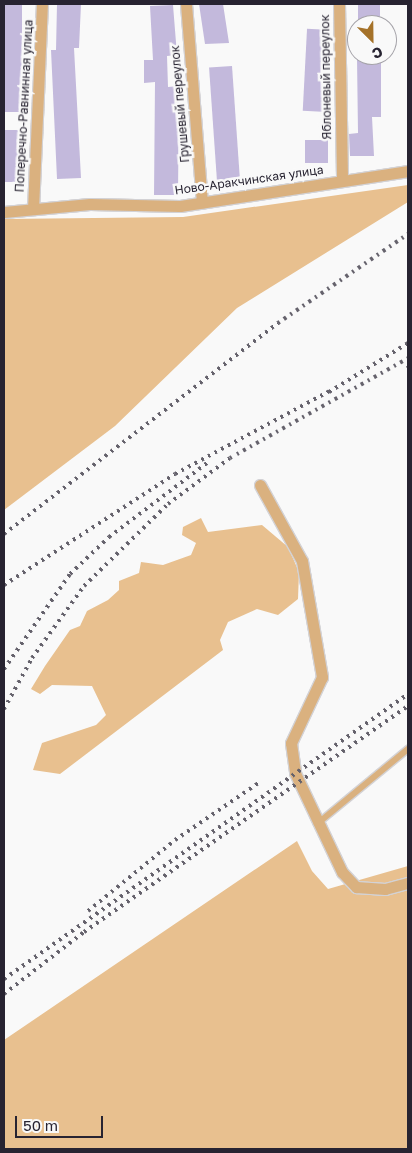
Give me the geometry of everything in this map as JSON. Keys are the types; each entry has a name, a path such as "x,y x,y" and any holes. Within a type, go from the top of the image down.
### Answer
{"street":[{"name":"Поперечно-Равнинная улица","path":"33,208 42,4"},
{"name":"Грушевый переулок","path":"186,4 202,202"},
{"name":"Яблоневый переулок","path":"339,4 342,180"},
{"name":"Ново-Аракчинская улица","path":"4,212 33,208 202,202 408,171"},
{"path":"260,485 297,548 311,608 321,687 296,725 290,758 317,824 342,872 356,887 385,889 408,883"}],"lane":[{"path":"317,824 408,749"}],"shaded area":[{"path":"408,185 408,202 237,308 115,426 4,510 4,219 183,217"},
{"path":"201,518 208,532 262,525 288,547 299,572 298,599 278,615 257,609 228,622 220,640 223,650 60,774 33,770 42,743 96,725 106,715 92,686 52,685 40,694 31,689 45,666 70,630 80,626 87,611 108,600 119,590 119,581 139,573 141,562 163,565 191,555 196,543 182,535 183,527"},
{"path":"297,841 312,871 328,889 408,866 408,1149 4,1149 4,1040"}],"building":[{"path":"4,4 22,4 22,112 4,112"},
{"path":"57,4 81,4 79,48 74,48 81,178 57,179 51,50 56,50"},
{"path":"199,4 223,4 229,43 205,44"},
{"path":"358,4 380,4 380,15 358,15"},
{"path":"173,5 177,55 167,56 168,87 179,86 178,195 154,195 155,82 144,83 144,60 153,60 150,6"},
{"path":"307,29 331,30 327,112 303,111"},
{"path":"357,65 381,65 381,117 372,117 374,156 350,156 349,134 358,133"},
{"path":"232,66 240,182 217,183 209,68"},
{"path":"4,130 23,130 23,182 4,182"},
{"path":"305,140 328,140 328,163 305,163"}],"railway":[{"path":"4,534 278,323 408,234"},
{"path":"329,392 408,343"},
{"path":"4,709 32,658 84,586 168,504 230,458 408,358"},
{"path":"4,585 175,474 330,391"},
{"path":"4,669 70,574 109,537 207,463"},
{"path":"4,979 408,694"},
{"path":"4,994 84,932 408,706"},
{"path":"88,911 175,840 260,782"}]}
